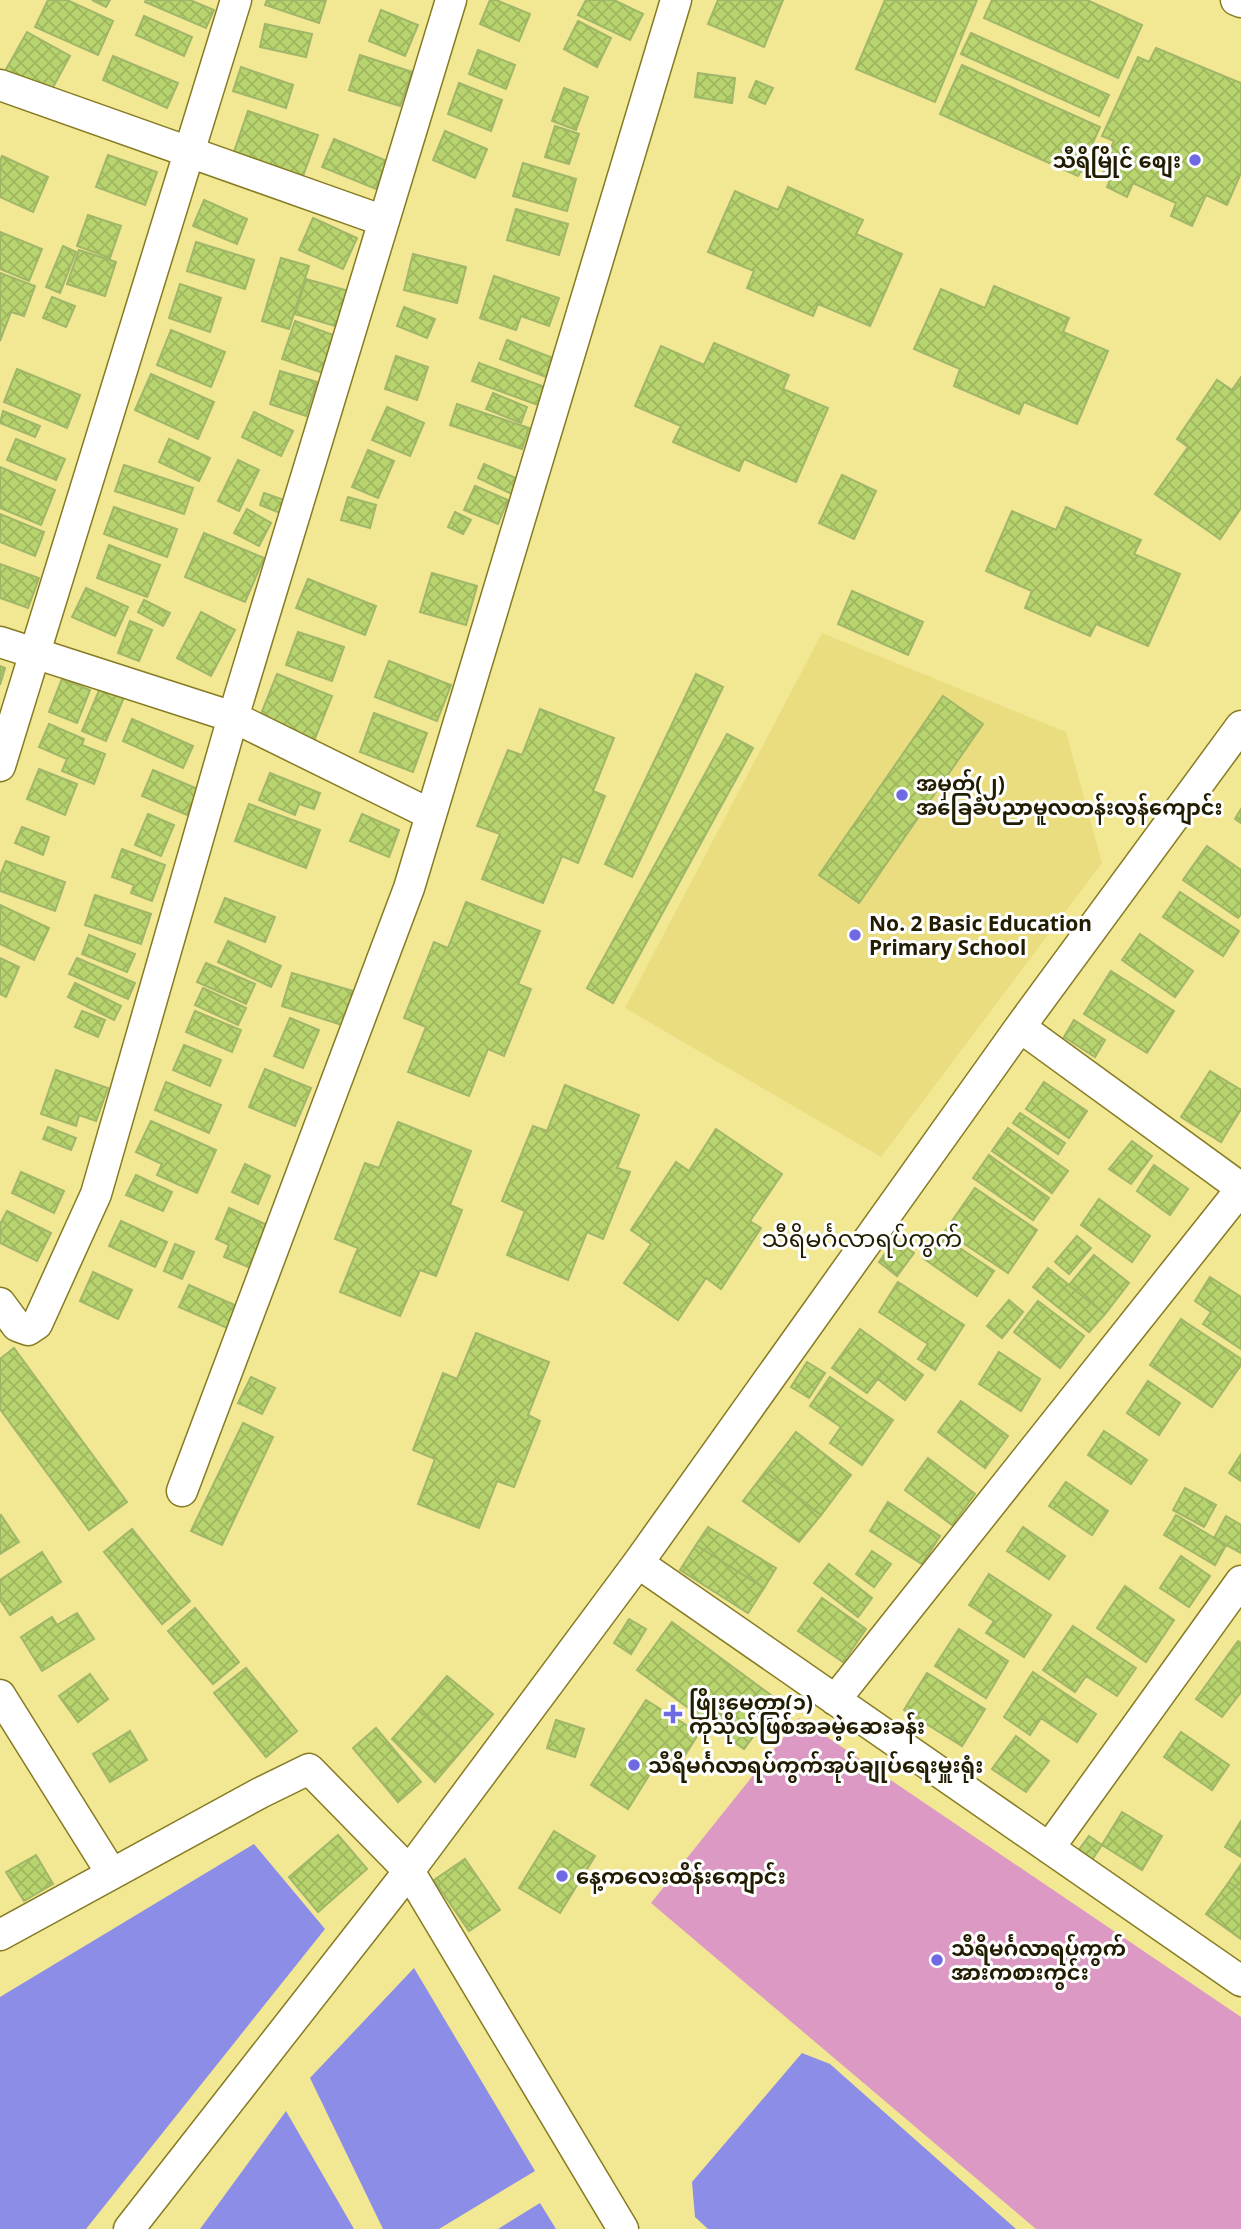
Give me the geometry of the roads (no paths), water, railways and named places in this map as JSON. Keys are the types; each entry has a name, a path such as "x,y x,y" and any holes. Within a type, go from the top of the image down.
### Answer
{"street":[{"path":"0,766 236,0"},
{"path":"0,1303 17,1326 27,1330 37,1324 96,1194 233,717 452,0"},
{"path":"182,1491 409,888 676,0"},
{"path":"0,85 384,221"},
{"path":"0,642 233,717 430,814"},
{"path":"130,2229 409,1871 638,1563 1020,1027 1241,726"},
{"path":"835,1700 1241,1189 1020,1027"},
{"path":"638,1563 1240,1979"},
{"path":"1049,1848 1241,1581"},
{"path":"0,1695 112,1874"},
{"path":"0,1935 309,1769 409,1871 624,2229"}],"place":[{"name":"သီရိမြိုင် စျေး","path":"1195,160"},
{"name":"အမှတ်(၂) အခြေခံပညာမူလတန်းလွန်ကျောင်း","path":"902,795"},
{"name":"No. 2 Basic Education Primary School","path":"855,935"},
{"name":"ဖြိုးမေတ္တာ(၁) ကုသိုလ်ဖြစ်အခမဲ့ဆေးခန်း","path":"673,1714"},
{"name":"သီရိမင်္ဂလာရပ်ကွက်အုပ်ချုပ်ရေးမှူးရုံး","path":"634,1765"},
{"name":"နေ့ကလေးထိန်းကျောင်း","path":"562,1876"},
{"name":"သီရိမင်္ဂလာရပ်ကွက် အားကစားကွင်း","path":"937,1960"}],"district":[{"name":"သီရိမင်္ဂလာရပ်ကွက်","path":"862,1237"}]}
